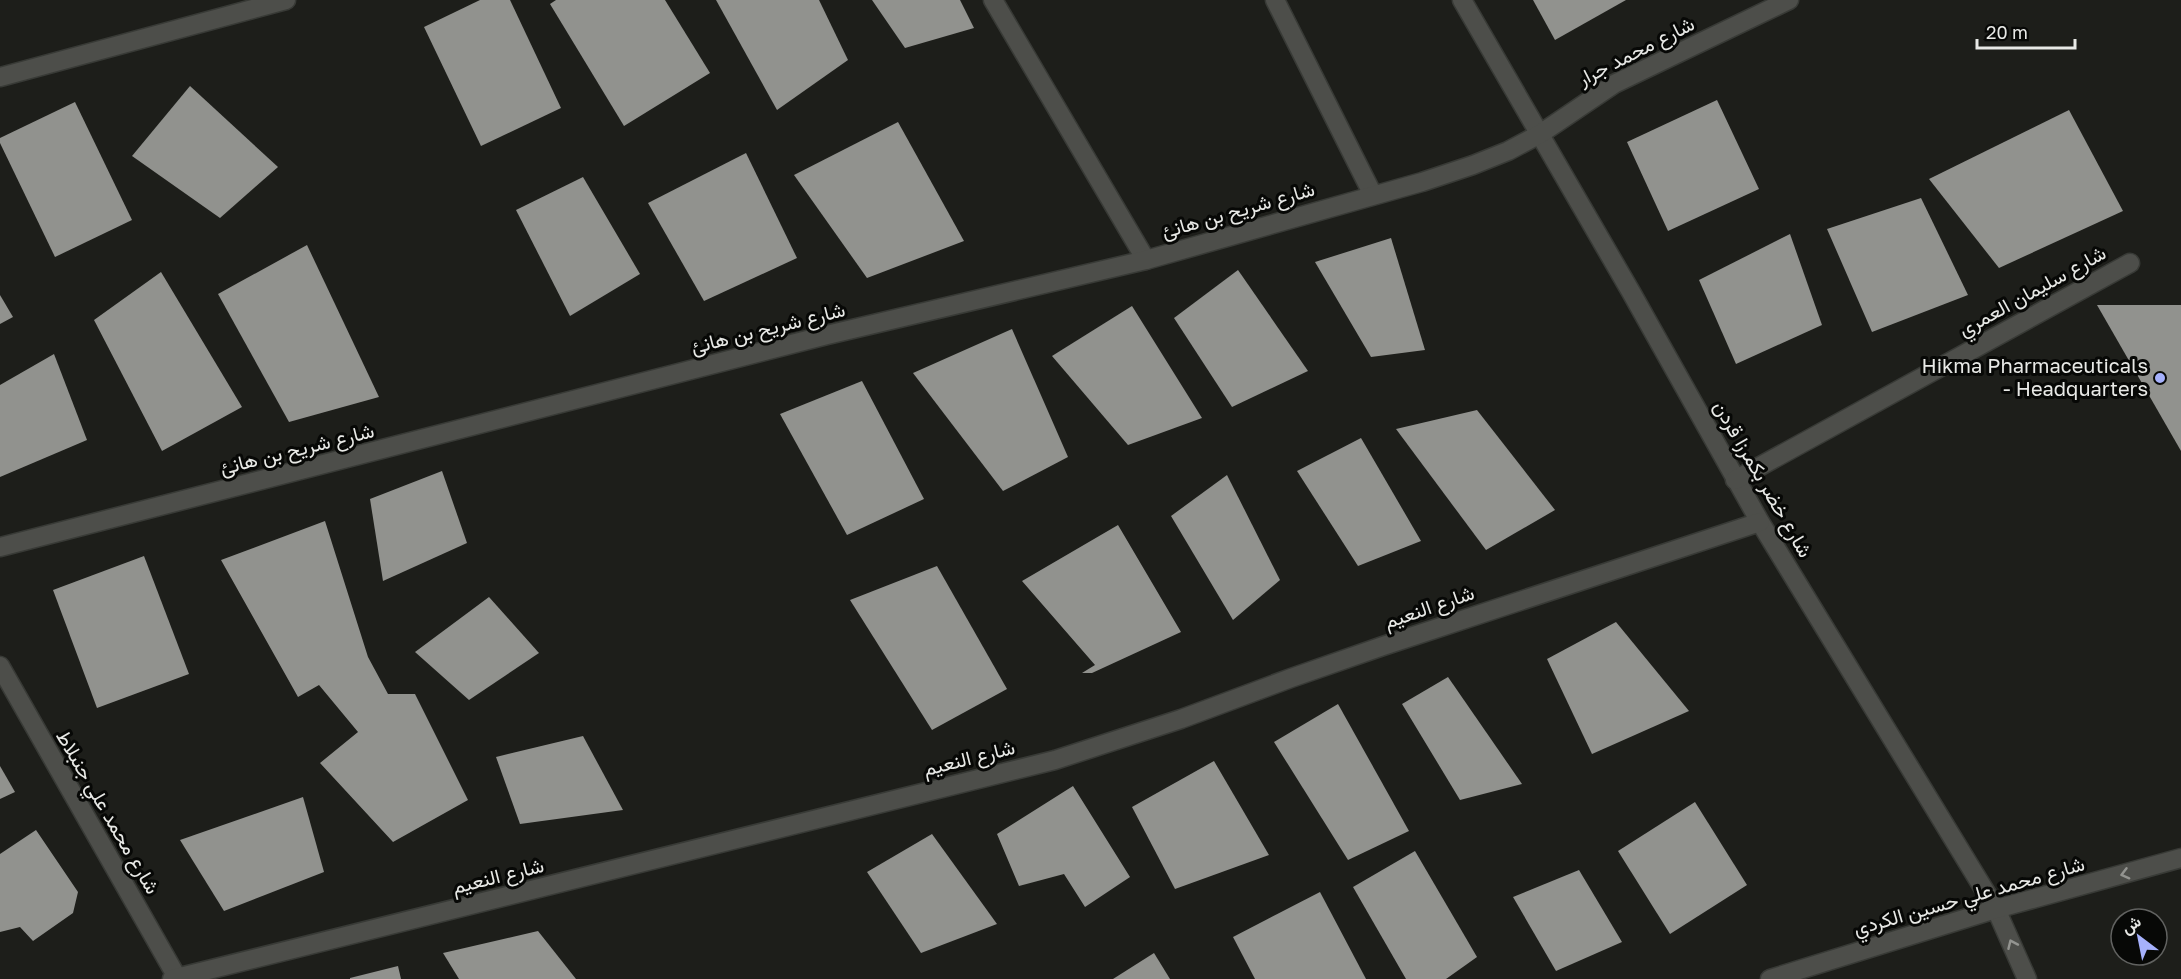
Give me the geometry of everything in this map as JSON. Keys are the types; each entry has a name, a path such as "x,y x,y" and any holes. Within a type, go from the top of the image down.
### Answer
{"street":[{"path":"0,77 286,0"},
{"path":"993,0 1146,260"},
{"path":"1275,0 1373,195"},
{"name":"شارع خضر بكمرزا قردن","path":"1462,0 1735,480 1996,909 2027,979"},
{"name":"شارع محمد جرار","path":"1540,134 1614,84 1789,0"},
{"name":"شارع شريح بن هانئ","path":"0,547 827,335 1146,260 1422,182 1508,151 1540,134"},
{"name":"شارع سليمان العمري","path":"1735,480 2130,262"},
{"name":"شارع النعيم","path":"176,979 1055,760 1181,719 1383,646 1760,522"},
{"name":"شارع محمد علي جنبلاط","path":"0,666 176,979"},
{"name":"شارع محمد علي حسين الكردي","path":"1770,979 1996,909 2181,858"}],"building":[{"path":"480,0 510,0 561,108 481,146 424,27"},
{"path":"556,0 665,0 710,73 624,126 550,4"},
{"path":"716,0 819,0 848,60 777,110"},
{"path":"872,0 960,0 974,28 905,48"},
{"path":"1533,0 1626,0 1555,40"},
{"path":"190,86 278,167 220,218 132,156"},
{"path":"1717,100 1759,189 1668,231 1627,142"},
{"path":"75,102 132,220 55,257 0,143 0,138"},
{"path":"2069,110 2123,211 1999,268 1929,179"},
{"path":"898,122 964,241 867,278 794,175"},
{"path":"746,153 797,258 704,301 648,203"},
{"path":"583,177 640,274 570,316 516,210"},
{"path":"1921,198 1968,295 1872,332 1827,229"},
{"path":"1790,234 1822,325 1736,364 1699,280"},
{"path":"1391,238 1425,350 1371,357 1315,262"},
{"path":"307,245 379,397 289,422 218,294"},
{"path":"1238,270 1308,371 1232,407 1174,318"},
{"path":"161,272 242,407 162,451 94,320"},
{"path":"0,295 13,317 0,324"},
{"name":"Hikma Pharmaceuticals - Headquarters","path":"2097,305 2181,305 2181,451"},
{"path":"1132,306 1202,418 1128,445 1052,356"},
{"path":"1012,329 1068,457 1003,491 913,373"},
{"path":"54,354 87,440 0,477 0,385"},
{"path":"862,381 924,499 847,535 780,414"},
{"path":"1477,410 1555,510 1486,550 1396,429"},
{"path":"1361,438 1421,541 1358,566 1297,471"},
{"path":"442,471 467,543 383,581 370,499"},
{"path":"1227,475 1280,580 1233,620 1171,516"},
{"path":"325,521 368,657 388,694 415,694 468,800 393,842 320,763 358,732 319,685 298,697 221,560"},
{"path":"1118,525 1181,632 1092,673 1082,673 1095,665 1022,581"},
{"path":"144,556 189,674 97,708 53,590"},
{"path":"937,566 1007,689 932,730 850,600"},
{"path":"489,597 539,653 469,700 415,652"},
{"path":"1616,622 1689,711 1592,754 1547,659"},
{"path":"1448,677 1522,784 1460,800 1402,704"},
{"path":"1338,704 1409,831 1348,860 1274,742"},
{"path":"583,736 623,810 520,824 496,757"},
{"path":"1214,761 1269,855 1175,889 1132,807"},
{"path":"0,766 15,792 0,799"},
{"path":"1073,786 1130,877 1085,907 1064,874 1019,886 997,834"},
{"path":"303,797 324,872 224,911 180,840"},
{"path":"1695,802 1747,885 1670,934 1618,851"},
{"path":"36,830 78,892 73,913 33,941 20,927 0,932 0,854"},
{"path":"932,834 997,924 921,953 867,872"},
{"path":"1415,851 1477,957 1446,979 1406,979 1353,887"},
{"path":"1579,870 1622,942 1556,971 1513,897"},
{"path":"1320,892 1366,979 1255,979 1233,937"},
{"path":"538,931 576,979 459,979 443,953"},
{"path":"1154,953 1170,979 1113,979"},
{"path":"398,966 401,979 350,979 350,978"}],"place":[{"name":"Hikma Pharmaceuticals - Headquarters","path":"2160,378"}]}
